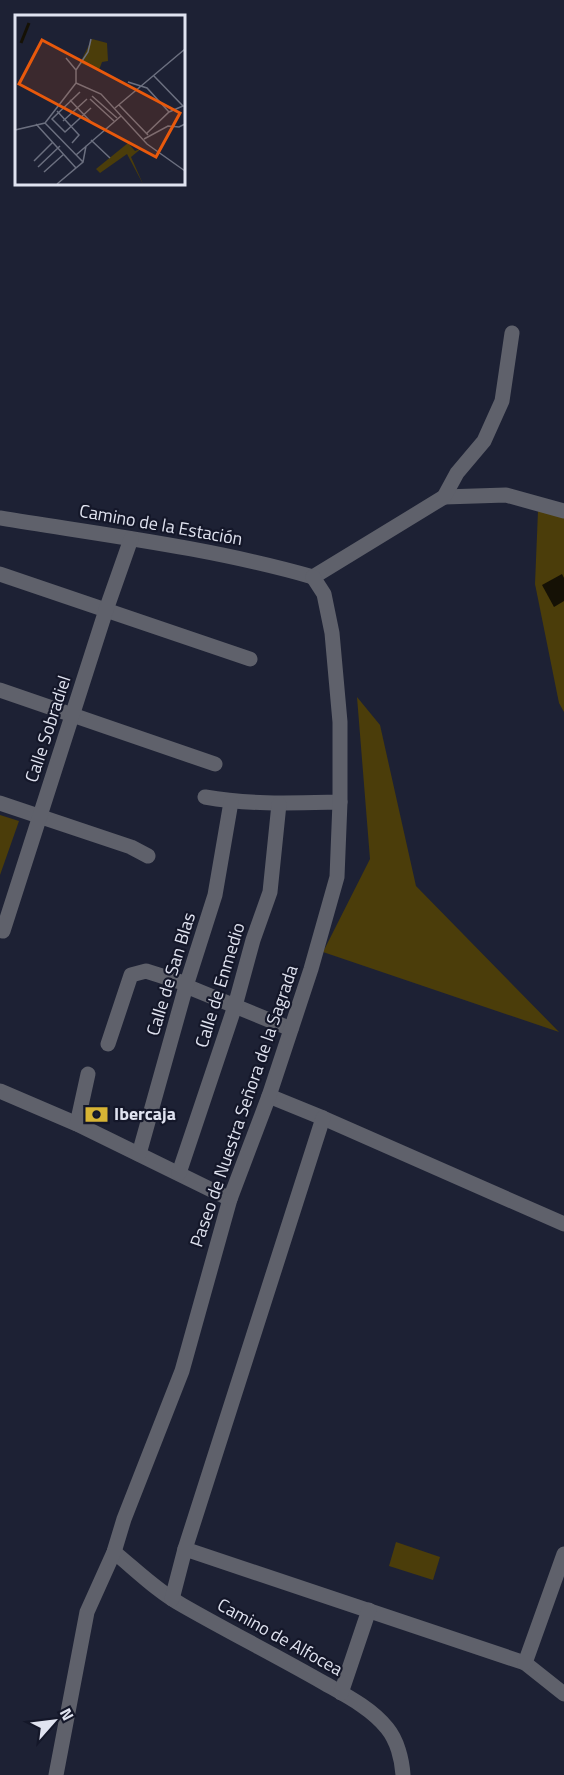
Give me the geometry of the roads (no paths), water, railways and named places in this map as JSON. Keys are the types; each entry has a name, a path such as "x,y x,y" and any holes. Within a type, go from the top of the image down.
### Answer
{"street":[{"path":"444,497 457,473 484,441 502,401 512,333"},
{"path":"313,577 444,497 506,495 564,511"},
{"name":"Camino de la Estación","path":"0,518 259,563 313,577"},
{"name":"Calle Sobradiel","path":"3,931 131,539"},
{"path":"0,574 250,659"},
{"name":"Paseo de Nuestra Señora de la Sagrada","path":"56,1775 87,1612 114,1551 124,1519 182,1371 230,1199 269,1096 311,969 337,877 340,722 332,633 324,594 313,577"},
{"path":"0,690 215,764"},
{"path":"205,797 231,802 279,804 340,802"},
{"name":"Calle de San Blas","path":"138,1154 215,895 231,802"},
{"path":"0,803 131,847 148,856"},
{"name":"Calle de Enmedio","path":"180,1173 270,892 279,804"},
{"path":"108,1044 131,975 146,971 187,985 291,1029"},
{"path":"77,1124 87,1074"},
{"path":"0,1091 77,1124 230,1199"},
{"path":"269,1096 564,1224"},
{"path":"172,1599 185,1549 323,1118"},
{"path":"185,1549 525,1664 564,1694"},
{"name":"Camino de Alfocea","path":"114,1551 172,1599 287,1661 378,1718 389,1730 398,1749 403,1765 403,1775"},
{"path":"525,1664 564,1554"},
{"path":"341,1693 369,1610"}],"place":[{"name":"Ibercaja","path":"96,1114"}]}
